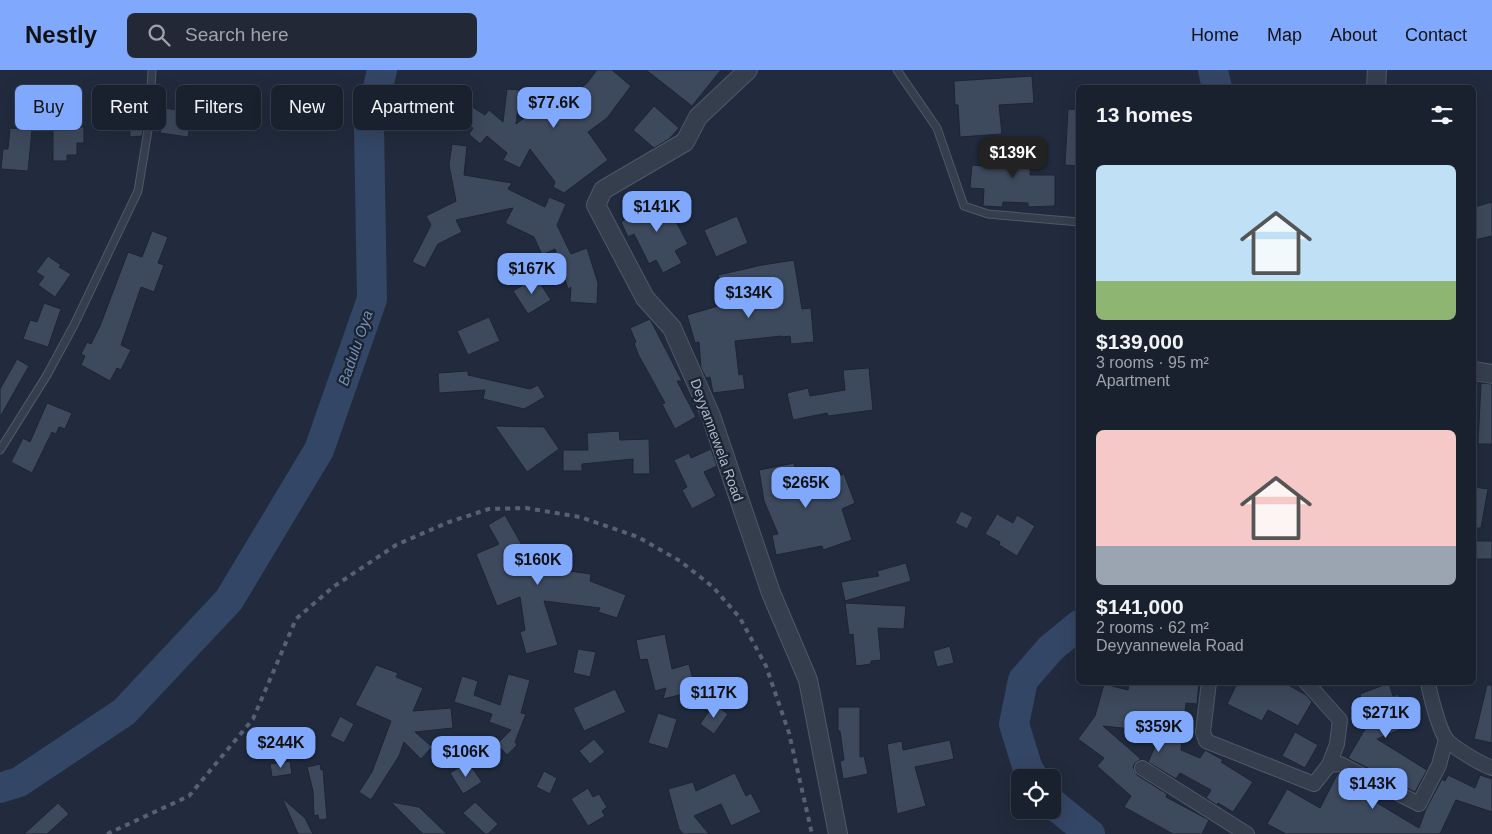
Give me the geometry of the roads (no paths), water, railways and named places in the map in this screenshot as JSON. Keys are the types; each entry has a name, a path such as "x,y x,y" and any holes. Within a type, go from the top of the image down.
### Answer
{"street":[{"name":"Deyyannewela Road","path":"748,70 698,117 685,142 603,190 596,205 645,298 672,328 711,416 771,594 808,680 838,834"},
{"path":"1376,85 1377,70"},
{"path":"1476,371 1492,374"},
{"path":"1209,685 1203,732 1206,741 1314,784 1329,765 1337,744 1340,720 1309,685"},
{"path":"1428,685 1430,697 1446,739 1479,763 1492,768"},
{"path":"1329,765 1340,764 1419,804 1439,765 1446,739"},
{"path":"1142,768 1247,834"}],"lane":[{"path":"0,450 47,375 74,325 138,191 149,124 152,70"},
{"path":"898,70 937,128 964,206 988,214 1076,222"}],"waterway":[{"name":"Badulu Oya","path":"0,788 19,782 124,712 229,600 319,450 372,299 369,127 382,70"},
{"name":"Badulu Oya","path":"1213,70 1216,85"},
{"name":"Badulu Oya","path":"1028,769 1014,724 1023,680 1051,648 1076,627"},
{"name":"Badulu Oya","path":"1061,810 1090,834"}],"railway":[{"path":"107,834 189,796 253,719 296,619 333,587 396,545 449,522 489,509 526,508 580,517 638,537 680,561 713,587 740,618 766,666 789,733 812,834"}]}
